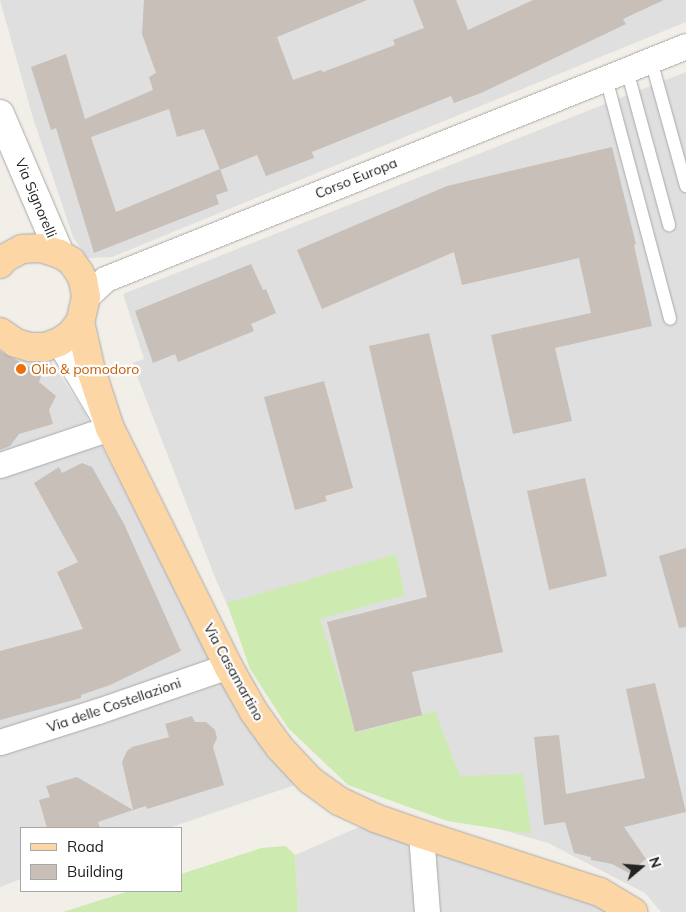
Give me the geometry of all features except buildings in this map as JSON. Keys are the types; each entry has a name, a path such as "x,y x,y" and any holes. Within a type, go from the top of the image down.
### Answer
{"main road":[{"path":"0,264 5,258 22,249 42,248 82,285 71,334 59,342 45,347 30,347 16,343 0,332"},
{"name":"Via Casamartino","path":"82,285 91,370 110,428 228,666 269,734 310,780 339,801 375,818 420,834 590,888 619,902 633,912"}],"street":[{"name":"Corso Europa","path":"82,285 686,46"},
{"name":"Via Signorelli","path":"0,114 82,285"},
{"name":"Via Casamartino","path":"59,342 110,428"},
{"path":"0,465 110,428"},
{"name":"Via delle Costellazioni","path":"0,742 98,711 228,666"},
{"path":"420,834 427,912"}],"lane":[{"path":"651,60 686,186"},
{"path":"616,74 669,225"},
{"path":"616,74 670,319"}],"shaded area":[{"path":"0,0 686,0 686,22 112,257 87,258 73,237 33,118"},
{"path":"686,72 686,912 661,912 645,893 548,843 471,821 250,655 216,580 132,363 144,359 123,294"},
{"path":"0,351 26,361 50,360 84,411 226,690 268,752 298,784 172,827 20,827 20,879 0,887"},
{"path":"359,827 617,912 298,912 295,855"}],"green space":[{"path":"396,554 405,595 320,619 356,733 435,711 460,776 523,774 531,834 447,821 348,785 288,728 250,669 227,603"},
{"path":"286,846 295,855 298,912 63,912 126,892 182,892 182,874 261,848"}],"place":[{"name":"Olio & pomodoro","path":"21,369"}]}
